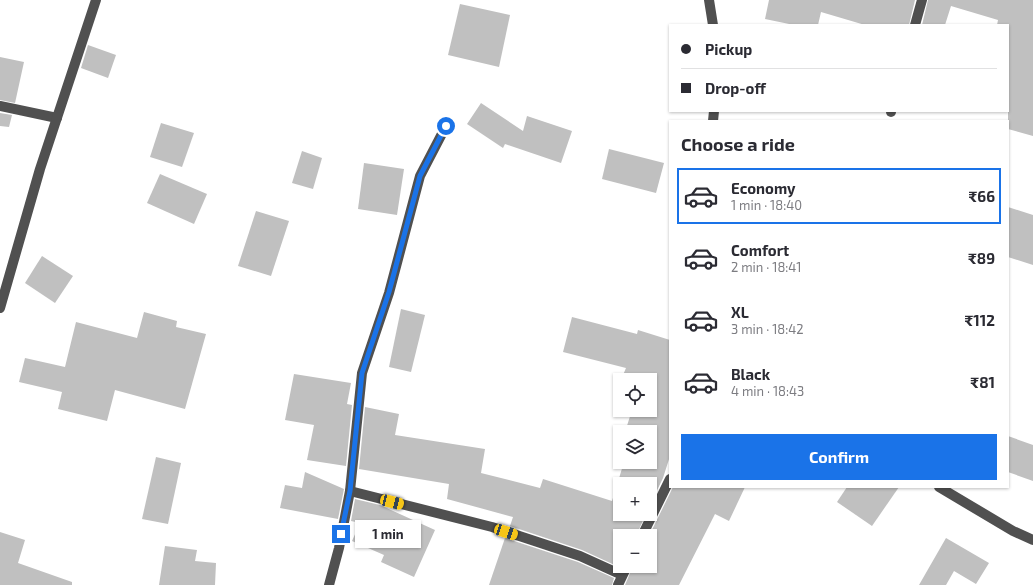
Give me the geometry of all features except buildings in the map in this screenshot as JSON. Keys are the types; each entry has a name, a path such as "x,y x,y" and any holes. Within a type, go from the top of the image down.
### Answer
{"street":[{"path":"0,308 40,169 96,0"},
{"path":"709,0 713,24"},
{"path":"915,24 922,0"},
{"path":"0,106 57,118"},
{"path":"329,585 339,548 350,491 362,373 389,292 420,176 446,126"},
{"path":"645,529 669,481"},
{"path":"941,488 1013,531 1033,540"},
{"path":"350,491 492,527 613,567"},
{"path":"618,585 623,573"}],"route":[{"path":"341,534 350,491 362,373 389,292 420,176 446,126"}]}
